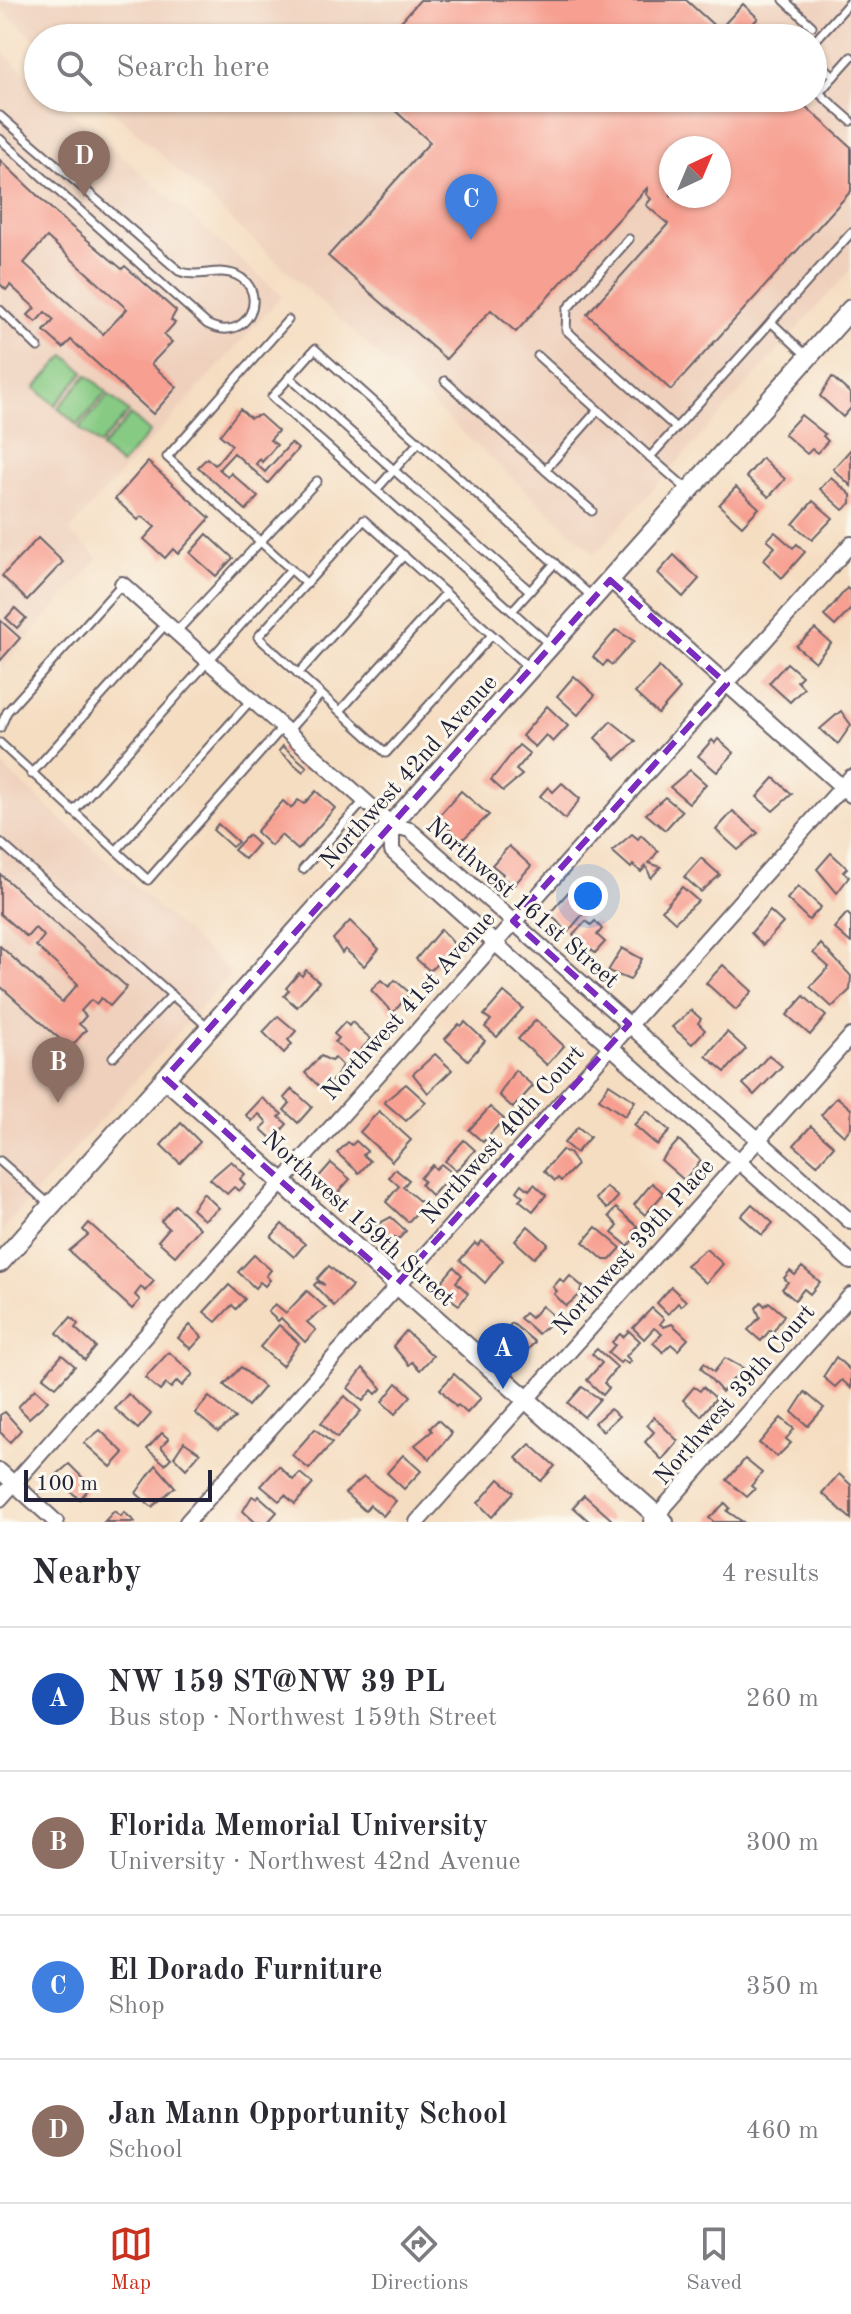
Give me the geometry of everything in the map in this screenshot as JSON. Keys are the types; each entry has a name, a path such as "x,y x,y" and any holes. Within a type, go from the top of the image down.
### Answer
{"street":[{"name":"Northwest 42nd Avenue","path":"0,1263 851,309"},
{"name":"Northwest 41st Avenue","path":"0,1499 281,1180 851,544"},
{"path":"610,580 848,786"},
{"path":"122,584 392,825"},
{"name":"Northwest 40th Court","path":"187,1522 629,1024 848,786"},
{"name":"Northwest 161st Street","path":"851,1222 410,830 392,825 392,851 851,1262"},
{"name":"Northwest 39th Place","path":"417,1522 851,1036"},
{"name":"Northwest 159th Street","path":"165,1078 526,1399 657,1520"},
{"name":"Northwest 39th Court","path":"657,1520 851,1295"},
{"path":"0,1471 56,1522"}],"lane":[{"path":"784,0 810,24"},
{"path":"827,28 851,1"},
{"path":"827,84 851,57"},
{"path":"827,70 834,76"},
{"path":"827,100 851,121"},
{"path":"0,116 179,271 194,275 227,273 244,281 253,297 249,316 243,323 225,330 207,324 0,139"},
{"path":"650,457 851,233"},
{"path":"629,239 567,309 566,330 676,428"},
{"path":"0,310 38,347"},
{"path":"288,320 167,457 307,584"},
{"path":"771,322 808,357"},
{"path":"551,646 272,397 289,377 315,349 594,598"},
{"path":"538,356 689,491"},
{"path":"289,377 530,591"},
{"path":"445,381 592,511"},
{"path":"545,470 598,410"},
{"path":"376,490 419,442"},
{"path":"31,774 317,481"},
{"path":"492,635 386,753 258,637 364,520 531,669"},
{"path":"298,674 404,555"},
{"path":"512,611 555,563"},
{"path":"73,812 291,569"},
{"path":"0,728 7,712 122,584"},
{"path":"340,711 446,593"},
{"path":"0,743 148,880 321,694"},
{"path":"116,851 252,699"},
{"path":"303,869 365,800"},
{"path":"0,842 209,1029"},
{"path":"113,1057 172,995"},
{"path":"0,1161 51,1206"}],"highlighted area":[{"path":"610,580 727,684 513,921 629,1024 397,1284 165,1078"}],"shaded area":[{"path":"0,0 851,0 851,269 595,554 114,112 827,112 827,24 24,24 24,29 0,7"},
{"path":"0,50 24,71 24,112 71,112 282,296 69,531 98,558 0,670"},
{"path":"0,764 231,973 0,1233"}],"green space":[{"path":"65,355 84,372 55,405 35,388"},
{"path":"87,375 107,392 77,425 58,408"},
{"path":"109,395 129,412 99,445 79,428"},
{"path":"131,415 150,432 121,465 101,448"}],"building":[{"path":"420,0 686,0 712,24 399,24"},
{"path":"743,4 758,18 753,24 725,24"},
{"path":"397,112 812,112 851,147 851,191 671,390 587,314 668,224 646,205 651,199 646,194 648,187 516,332 491,310 446,359 328,256 430,142"},
{"path":"0,160 60,217 122,269 125,266 176,311 171,320 175,323 164,335 172,342 151,364 177,387 153,414 71,340 63,348 44,331 54,320 45,312 36,322 28,315 35,308 10,285 6,290 0,284","holes":["47,237 127,309 103,334 24,263"]},
{"path":"832,377 851,394 851,408 843,417 820,396"},
{"path":"240,409 250,418 260,415 278,431 270,440 277,445 262,462 260,459 256,464 265,472 291,443 298,449 268,483 234,453 219,469 228,477 231,473 258,497 246,510 198,467 207,458 215,465 232,445 220,435"},
{"path":"801,415 825,434 823,436 828,441 817,453 812,449 807,454 784,434"},
{"path":"851,449 851,486 833,469"},
{"path":"762,458 785,479 769,497 746,477"},
{"path":"148,462 210,518 178,554 173,549 165,558 144,539 155,527 142,516 138,520 115,499"},
{"path":"831,477 851,495 851,503 843,510 820,489"},
{"path":"736,487 759,508 742,526 719,505"},
{"path":"813,501 833,518 812,540 793,524"},
{"path":"775,532 793,548 797,544 805,552 782,578 763,560 775,547 767,540"},
{"path":"207,534 233,558 216,576 190,553"},
{"path":"38,538 63,562 27,600 2,576"},
{"path":"674,555 699,579 683,597 658,573"},
{"path":"847,588 851,592 851,609 835,626 824,616"},
{"path":"15,608 26,618 17,628 6,618"},
{"path":"0,620 20,638 0,661"},
{"path":"815,629 831,643 815,662 796,646"},
{"path":"616,630 634,641 612,665 607,661 603,666 593,657"},
{"path":"787,663 802,676 797,681 804,688 790,702 769,683"},
{"path":"659,667 680,689 658,714 635,693"},
{"path":"574,676 595,695 578,715 557,696"},
{"path":"547,706 568,726 553,742 546,735 535,747 522,736"},
{"path":"841,711 851,725 838,744 820,729"},
{"path":"611,721 636,741 616,759 595,738"},
{"path":"718,739 734,753 717,772 698,756 712,740 715,743"},
{"path":"519,745 530,754 516,770 522,775 503,791 491,780"},
{"path":"283,746 307,767 303,772 279,751"},
{"path":"690,770 706,784 689,803 670,787"},
{"path":"774,778 792,794 773,811 757,797"},
{"path":"562,783 580,799 565,819 540,796 548,787 553,792"},
{"path":"316,791 335,808 298,850 281,835 271,846 256,832 283,801 291,808 298,800 304,804"},
{"path":"461,791 489,815 462,840 437,818"},
{"path":"665,797 682,811 665,830 646,814"},
{"path":"733,811 758,833 738,850 716,830"},
{"path":"218,824 238,842 232,847 213,830"},
{"path":"632,834 638,839 641,835 658,851 649,863 661,867 651,878 646,866 641,872 633,865 631,868 612,851"},
{"path":"248,835 258,844 245,859 234,850"},
{"path":"509,846 531,866 514,885 501,877 503,874 492,865"},
{"path":"831,853 847,868 843,872 849,877 837,893 817,869"},
{"path":"701,858 720,875 701,892 684,877"},
{"path":"0,874 127,987 110,1006 101,998 96,1004 91,1000 81,1011 86,1016 79,1024 86,1030 70,1048 0,986 0,946 62,1002 78,984 36,946 44,936 35,928 27,937 0,914"},
{"path":"798,886 821,907 809,920 787,899"},
{"path":"682,887 698,901 675,922 662,910"},
{"path":"570,890 589,907 567,933 550,913"},
{"path":"770,911 783,923 763,945 751,933"},
{"path":"847,913 851,917 851,943 834,928"},
{"path":"350,921 379,949 364,966 345,949 342,953 333,939"},
{"path":"586,921 591,925 595,921 602,929 597,935 605,942 595,953 588,947 585,950 573,935"},
{"path":"441,929 455,945 430,971 416,959"},
{"path":"821,944 851,976 850,990 832,1007 810,987 829,967 813,953"},
{"path":"622,948 642,959 630,980 608,971"},
{"path":"723,965 752,991 736,1010 706,983"},
{"path":"306,970 319,982 297,1007 284,996 289,990 286,988 299,973 302,976"},
{"path":"381,980 389,987 395,980 410,993 393,1013 371,990"},
{"path":"504,992 523,1008 497,1037 485,1027 491,1020 484,1015"},
{"path":"804,996 826,1016 810,1035 787,1015"},
{"path":"691,1010 701,1019 698,1023 705,1030 692,1044 672,1027"},
{"path":"278,1016 296,1031 288,1040 292,1044 284,1053 263,1032"},
{"path":"536,1020 564,1046 547,1065 518,1039"},
{"path":"345,1022 349,1026 352,1022 371,1039 351,1056 335,1042 339,1038 334,1034"},
{"path":"465,1022 485,1041 468,1060 445,1039"},
{"path":"727,1032 746,1049 725,1072 706,1056"},
{"path":"435,1054 452,1070 428,1093 413,1074"},
{"path":"769,1055 782,1066 754,1095 743,1084"},
{"path":"321,1056 331,1061 335,1058 342,1065 337,1076 322,1089 305,1073"},
{"path":"515,1070 533,1086 513,1108 499,1095"},
{"path":"406,1084 426,1102 406,1121 384,1102"},
{"path":"609,1084 635,1101 625,1116 599,1099"},
{"path":"292,1089 312,1107 298,1123 284,1110 290,1103 284,1098"},
{"path":"837,1097 851,1109 851,1127 844,1136 821,1115"},
{"path":"262,1098 282,1114 279,1117 287,1124 273,1140 261,1129 267,1123 259,1114 252,1121 246,1115"},
{"path":"490,1107 504,1119 483,1142 469,1130"},
{"path":"379,1111 411,1140 392,1161 360,1132"},
{"path":"647,1111 670,1131 657,1145 634,1125"},
{"path":"181,1123 200,1142 180,1163 161,1145"},
{"path":"811,1126 834,1146 817,1165 794,1145"},
{"path":"578,1127 590,1137 576,1153 564,1143"},
{"path":"464,1140 475,1150 456,1171 445,1161"},
{"path":"679,1140 701,1161 684,1180 661,1160"},
{"path":"356,1141 367,1151 363,1155 370,1161 359,1173 337,1153 348,1142 352,1145"},
{"path":"562,1150 569,1153 577,1165 561,1181 558,1178 555,1181 544,1171"},
{"path":"231,1161 245,1174 240,1179 245,1185 239,1191 234,1187 227,1194 210,1179"},
{"path":"331,1163 350,1179 335,1196 316,1180"},
{"path":"441,1164 452,1173 432,1196 421,1185 424,1181 420,1178 432,1165 436,1169"},
{"path":"395,1169 409,1180 403,1187 424,1205 408,1222 386,1202 399,1186 389,1177"},
{"path":"652,1183 664,1193 645,1215 634,1205"},
{"path":"522,1184 529,1190 534,1184 546,1195 533,1211 519,1200 523,1196 517,1191"},
{"path":"606,1187 618,1197 607,1209 596,1199"},
{"path":"203,1193 219,1208 204,1220 192,1209"},
{"path":"752,1204 773,1223 762,1235 741,1216"},
{"path":"175,1205 200,1228 175,1256 158,1241 169,1228 161,1221"},
{"path":"616,1208 638,1227 634,1231 638,1234 628,1246 612,1233 618,1226 609,1216"},
{"path":"391,1217 406,1231 398,1240 394,1237 389,1243 377,1232 380,1229 376,1225"},
{"path":"89,1223 154,1281 145,1291 141,1287 135,1295 140,1300 132,1309 69,1251 88,1235 83,1230"},
{"path":"282,1224 305,1244 294,1257 271,1237"},
{"path":"528,1226 548,1244 534,1258 515,1241"},
{"path":"596,1227 621,1248 610,1260 604,1260 583,1242"},
{"path":"482,1241 503,1260 485,1283 460,1260 475,1243 478,1246"},
{"path":"706,1249 723,1264 706,1283 686,1265"},
{"path":"254,1255 271,1270 266,1276 270,1280 265,1286 260,1282 255,1288 238,1272"},
{"path":"329,1266 352,1286 334,1306 314,1285 317,1282 325,1285 317,1279"},
{"path":"454,1267 462,1275 456,1282 468,1293 459,1305 436,1288"},
{"path":"802,1267 820,1282 810,1294 804,1289 795,1300 782,1289 788,1282 784,1278 790,1271 795,1275"},
{"path":"570,1276 583,1287 582,1293 566,1306 554,1294 557,1291 553,1287 560,1279 564,1283"},
{"path":"229,1285 245,1299 236,1309 232,1305 216,1322 204,1312"},
{"path":"671,1287 686,1301 681,1306 678,1303 668,1314 657,1303"},
{"path":"307,1291 326,1308 307,1322 316,1330 305,1342 281,1318 278,1321 268,1312 275,1304 286,1313"},
{"path":"761,1302 765,1306 769,1302 784,1315 773,1332 770,1330 761,1341 748,1330 760,1317 756,1308"},
{"path":"542,1306 556,1318 538,1334 520,1318 525,1313 531,1318"},
{"path":"652,1308 664,1319 660,1324 664,1327 672,1324 688,1339 678,1350 671,1344 663,1352 653,1343 662,1334 654,1328 644,1339 633,1328"},
{"path":"71,1317 78,1324 75,1328 96,1347 85,1360 57,1333"},
{"path":"512,1323 535,1342 524,1354 501,1335"},
{"path":"190,1325 202,1337 191,1349 178,1338"},
{"path":"279,1325 299,1343 282,1366 260,1347"},
{"path":"406,1331 433,1356 420,1370 412,1362 409,1365 393,1346"},
{"path":"629,1331 640,1341 626,1356 631,1361 628,1364 623,1360 620,1363 608,1353 615,1345 612,1342"},
{"path":"597,1349 617,1367 604,1383 609,1388 603,1395 587,1380 602,1363 592,1354"},
{"path":"169,1352 193,1374 182,1386 177,1381 171,1388 166,1384 160,1391 145,1378"},
{"path":"62,1355 75,1366 56,1387 43,1377"},
{"path":"836,1357 851,1371 851,1388 842,1380 835,1387 823,1377"},
{"path":"725,1358 743,1368 722,1392 701,1368 704,1363 714,1372"},
{"path":"241,1367 264,1387 248,1406 224,1385"},
{"path":"363,1368 382,1388 376,1394 372,1390 363,1401 348,1388"},
{"path":"454,1374 481,1398 467,1413 458,1405 456,1407 440,1389"},
{"path":"397,1383 411,1396 395,1414 382,1402"},
{"path":"582,1387 600,1399 584,1417 568,1403"},
{"path":"694,1387 700,1391 703,1387 716,1398 701,1416 683,1400"},
{"path":"35,1389 48,1401 29,1418 18,1407"},
{"path":"805,1392 824,1408 808,1426 792,1412"},
{"path":"128,1394 151,1414 138,1429 115,1409"},
{"path":"345,1396 361,1411 337,1438 321,1423"},
{"path":"209,1397 235,1418 218,1432 195,1413"},
{"path":"610,1409 619,1416 603,1431 594,1423"},
{"path":"5,1412 21,1430 10,1442 0,1432 0,1415"},
{"path":"654,1417 678,1441 662,1460 645,1442 654,1432 647,1425"},
{"path":"781,1418 794,1429 786,1439 791,1443 777,1457 759,1443"},
{"path":"438,1420 452,1433 430,1459 415,1445 432,1431 430,1428"},
{"path":"315,1429 332,1443 309,1469 292,1455"},
{"path":"100,1430 124,1453 111,1467 84,1443"},
{"path":"162,1433 169,1439 161,1447 171,1458 165,1464 147,1449"},
{"path":"184,1442 200,1453 186,1469 174,1457"},
{"path":"530,1444 555,1466 541,1481 516,1458"},
{"path":"403,1455 421,1471 404,1489 387,1473"},
{"path":"745,1459 762,1473 751,1486 755,1489 747,1497 727,1480"},
{"path":"69,1464 91,1486 80,1499 53,1478"},
{"path":"156,1465 175,1487 152,1507 136,1493"},
{"path":"279,1466 293,1480 300,1473 313,1484 295,1504 285,1495 279,1501 261,1486"},
{"path":"839,1474 851,1485 851,1519 822,1493"},
{"path":"364,1477 396,1501 383,1516 370,1505 365,1511 345,1493"},
{"path":"499,1479 514,1492 492,1517 478,1503"},
{"path":"584,1495 611,1519 608,1522 590,1522 573,1507"},
{"path":"252,1496 257,1499 259,1496 277,1512 268,1522 255,1522 243,1511"},
{"path":"725,1503 730,1508 727,1511 743,1522 714,1522 709,1518"},
{"path":"114,1511 121,1516 124,1512 135,1522 104,1522"}],"place":[{"name":"Jan Mann Opportunity School","path":"84,197"},
{"name":"El Dorado Furniture","path":"471,240"},
{"name":"Florida Memorial University","path":"58,1103"},
{"name":"NW 159 ST@NW 39 PL","path":"503,1389"}]}
